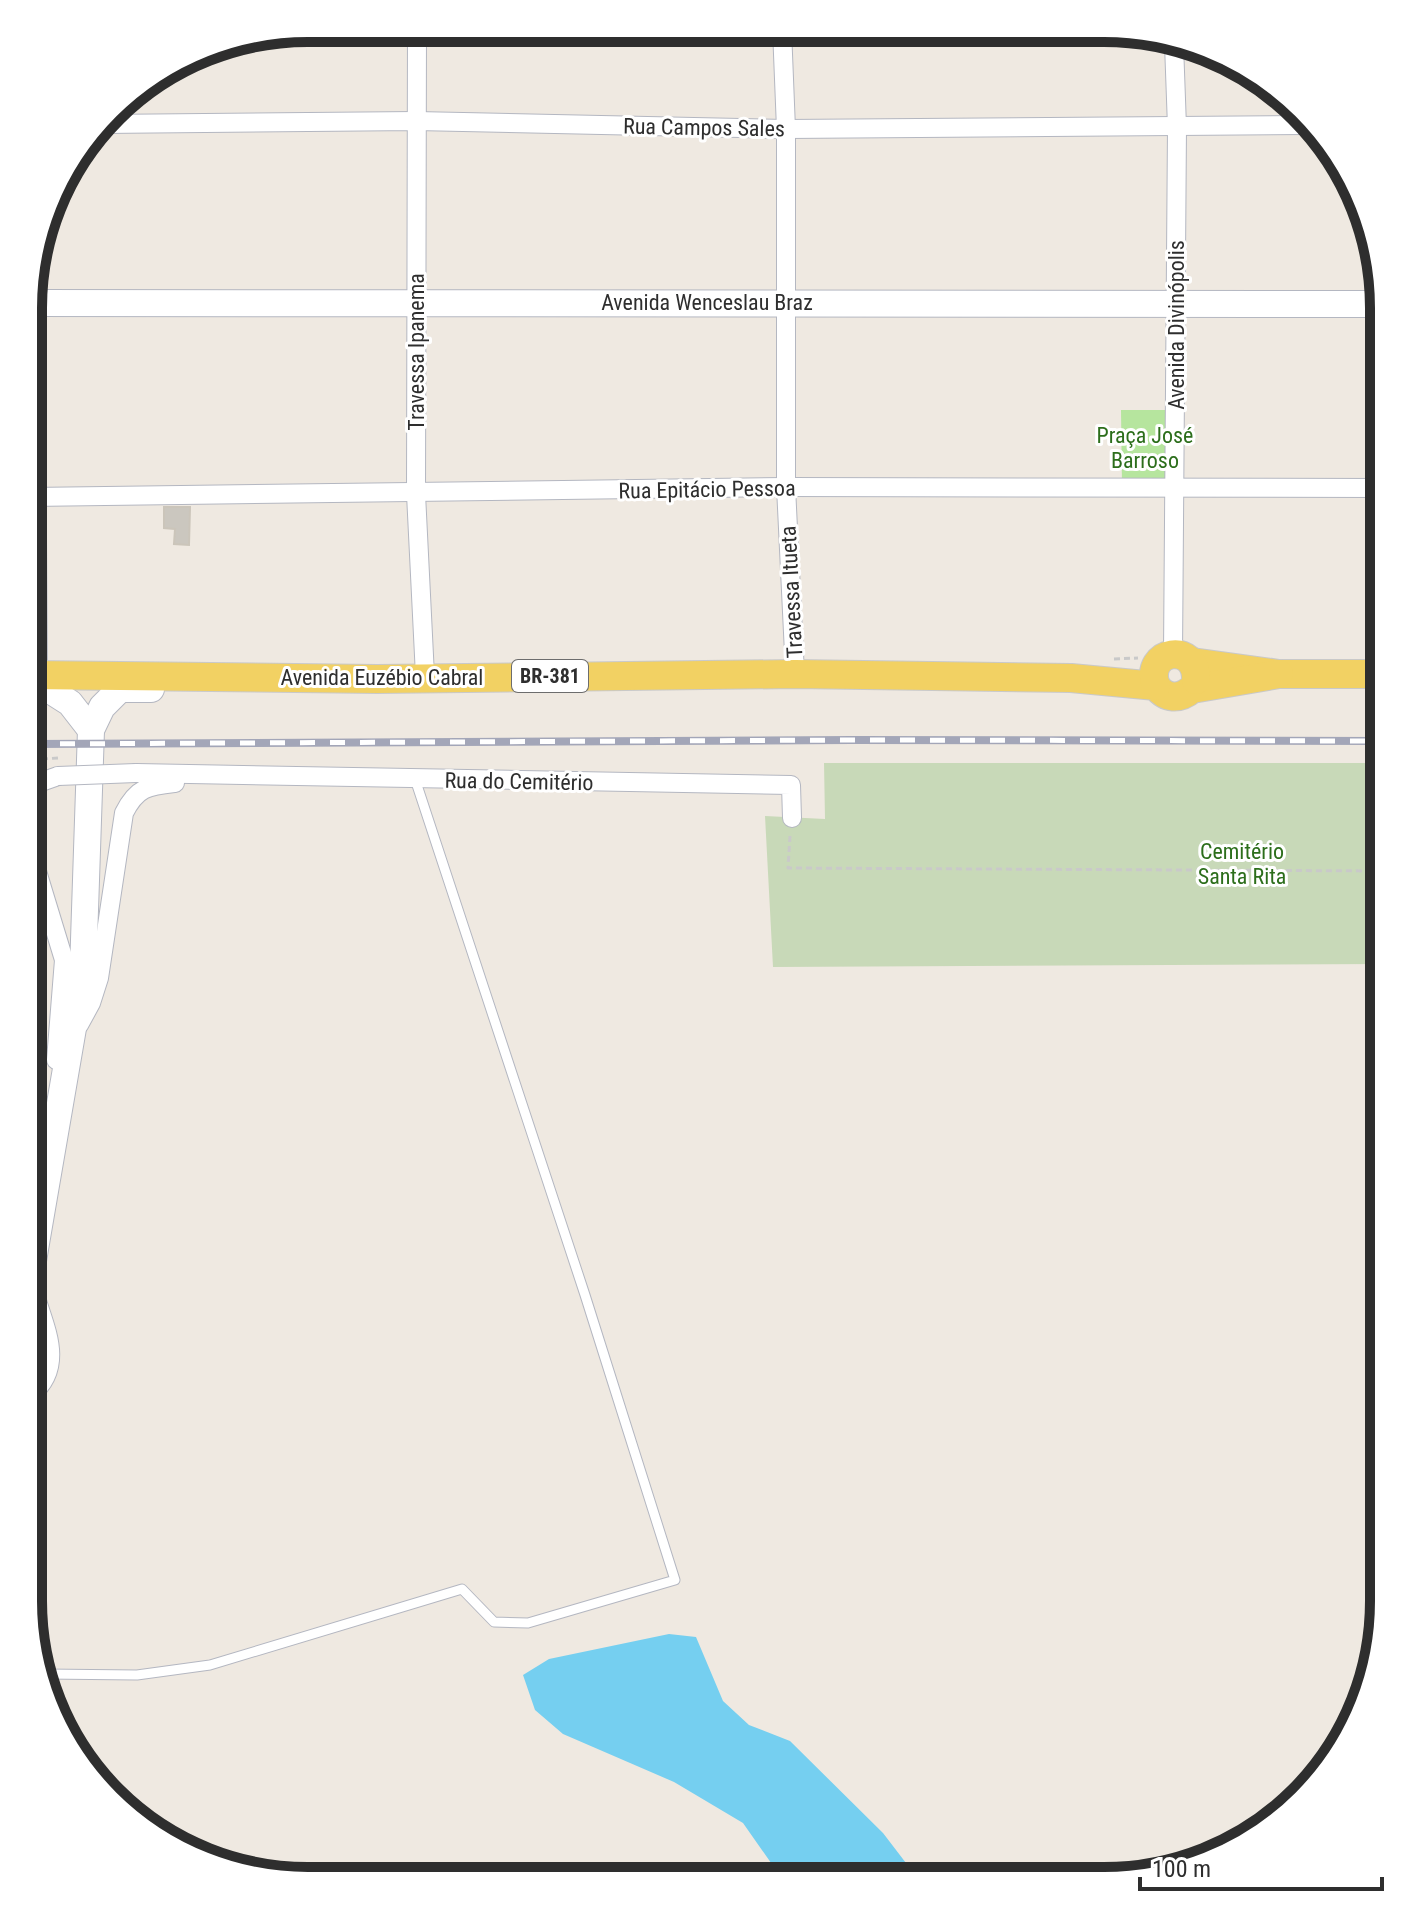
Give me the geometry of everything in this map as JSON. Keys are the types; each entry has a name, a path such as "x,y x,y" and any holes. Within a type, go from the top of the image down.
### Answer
{"main road":[{"name":"Avenida Euzébio Cabral","path":"42,680 795,674 1071,678 1174,671 1370,674"}],"street":[{"name":"Travessa Ipanema","path":"417,42 416,494 425,676"},
{"name":"Travessa Itueta","path":"783,42 786,129 786,487 795,674"},
{"name":"Avenida Divinópolis","path":"1174,51 1177,127 1174,671"},
{"name":"Rua Campos Sales","path":"116,124 416,121 786,129 1297,125"},
{"name":"Avenida Wenceslau Braz","path":"42,303 1370,304"},
{"name":"Rua Epitácio Pessoa","path":"42,497 786,487 1370,488"},
{"path":"42,1211 83,970 91,730 102,707 120,689 313,689 377,679"},
{"path":"42,685 70,703 91,730"},
{"name":"Rua do Cemitério","path":"42,782 58,776 136,773 791,785 792,818"},
{"name":"Rua do Cemitério","path":"73,1034 91,1003 99,978 124,813 132,797 154,785 213,776"},
{"path":"42,888 64,960 55,1079 56,1131"},
{"path":"42,1337 48,1358 42,1378"}],"lane":[{"path":"53,1674 137,1675 210,1665 462,1589 494,1622 528,1623 675,1580 415,779"}],"path":[{"path":"792,818 788,868 1370,871"}],"green space":[{"name":"Praça José Barroso","path":"1121,410 1169,410 1169,485 1122,485"},
{"name":"Cemitério Santa Rita","path":"824,763 1370,763 1369,964 773,967 765,816 825,819"}],"water":[{"path":"669,1634 696,1637 723,1701 749,1725 790,1741 883,1833 909,1867 774,1867 743,1823 674,1782 563,1734 535,1710 523,1675 549,1659"}],"building":[{"path":"164,507 190,507 189,545 174,544 175,529 164,528"}],"railway":[{"path":"42,744 1370,741"}]}
